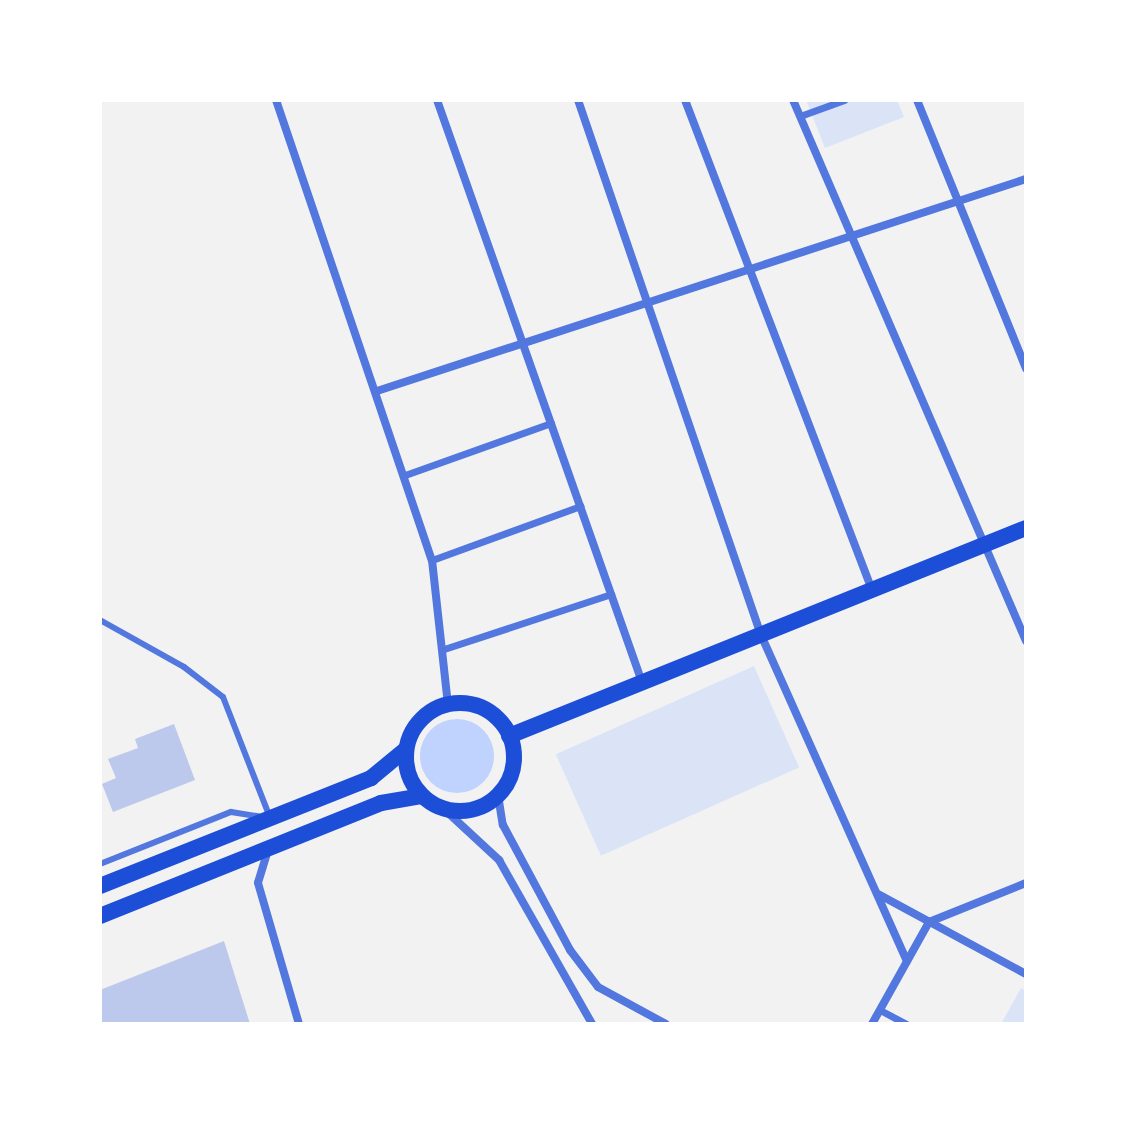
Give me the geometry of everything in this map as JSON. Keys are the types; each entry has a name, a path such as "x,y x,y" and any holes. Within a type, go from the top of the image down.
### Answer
{"main road":[{"path":"509,736 1026,528"},
{"path":"100,886 371,778 406,749 421,721 448,705 479,707 497,719 509,736 513,768 498,795 474,810 445,810 422,796 407,769 406,749"},
{"path":"100,916 381,803 422,796"}],"street":[{"path":"276,100 432,560 448,705"},
{"path":"437,100 642,683"},
{"path":"578,100 761,635 907,961"},
{"path":"685,100 872,590"},
{"path":"793,100 1026,641"},
{"path":"800,116 844,100"},
{"path":"917,100 1026,369"},
{"path":"377,391 1026,179"},
{"path":"405,475 551,423"},
{"path":"432,560 580,506"},
{"path":"444,649 611,594"},
{"path":"498,795 503,825 570,950 598,987 666,1024"},
{"path":"445,810 499,860 592,1024"},
{"path":"268,850 258,883 299,1024"},
{"path":"872,1024 929,922 1026,883"},
{"path":"877,894 1026,974"},
{"path":"880,1010 906,1024"}],"lane":[{"path":"100,620 184,667 223,697 270,818 231,812 100,864"}],"shaded area":[{"path":"806,100 897,100 904,117 825,148"},
{"path":"754,666 799,767 601,856 556,754"},
{"path":"1021,988 1026,991 1026,1024 1001,1024"}],"water":[{"path":"450,719 464,719 478,725 488,735 494,756 492,770 478,787 464,793 450,793 436,787 426,777 420,763 420,749 426,735 436,725"}],"building":[{"path":"174,724 195,780 113,812 102,784 116,778 108,759 138,748 135,739"},
{"path":"224,941 250,1024 100,1024 100,990"}]}
